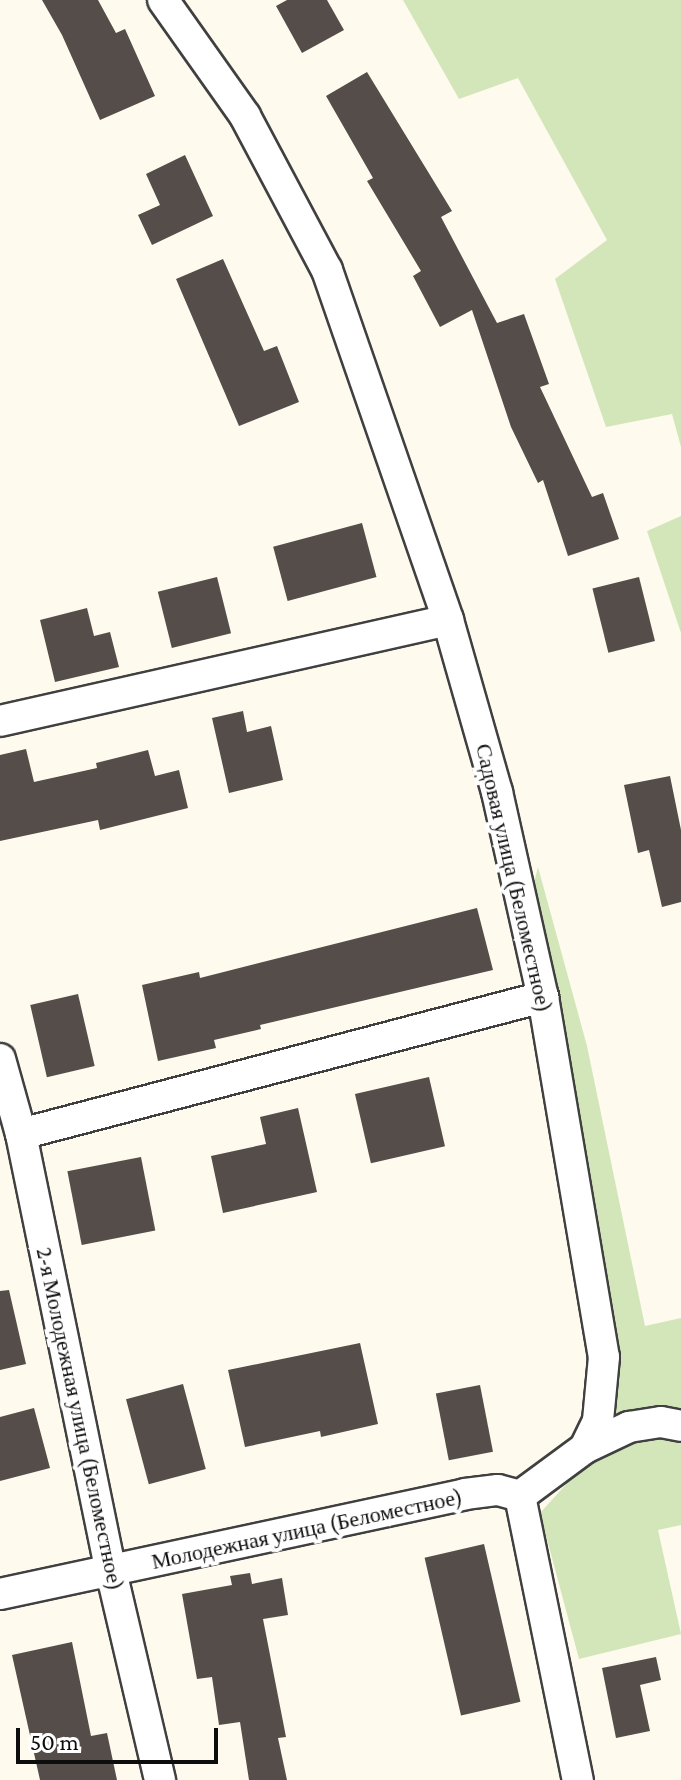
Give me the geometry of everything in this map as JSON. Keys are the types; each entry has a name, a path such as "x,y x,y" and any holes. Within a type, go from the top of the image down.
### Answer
{"street":[{"name":"Садовая улица (Беломестное)","path":"163,0 245,116 327,270 448,620 497,792 543,997 604,1357 598,1421 585,1448"},
{"path":"0,721 448,620"},
{"path":"21,1134 543,997"},
{"name":"2-я Молодежная улица (Беломестное)","path":"0,1059 21,1134 111,1571 160,1780"},
{"path":"578,1780 520,1496 585,1448 629,1427 661,1422 681,1426"},
{"name":"Молодежная улица (Беломестное)","path":"0,1594 465,1494 498,1490 520,1496"}],"green space":[{"path":"403,0 681,0 681,447 672,414 606,427 555,279 607,240 518,78 459,99"},
{"path":"681,516 681,633 647,531"},
{"path":"538,867 587,1046 645,1326 681,1318 681,1426 598,1421 525,918"},
{"path":"636,1436 681,1436 681,1525 658,1530 681,1634 579,1659 540,1513 589,1459"}],"building":[{"path":"42,0 98,0 116,33 125,29 155,96 100,120 62,35"},
{"path":"287,0 327,0 344,30 302,53 276,6"},
{"path":"367,72 452,211 441,217 497,323 524,314 549,384 540,387 592,497 603,493 619,539 568,556 543,480 538,483 511,427 472,310 440,327 413,276 421,271 367,181 373,178 326,96"},
{"path":"185,155 213,216 152,245 138,215 160,205 146,174"},
{"path":"223,259 264,351 277,346 299,402 239,426 176,279"},
{"path":"362,523 376,577 288,601 273,547"},
{"path":"217,577 231,633 172,648 158,592"},
{"path":"639,577 655,641 608,653 592,589"},
{"path":"87,608 94,636 110,632 119,667 55,682 40,620"},
{"path":"243,711 247,732 271,726 283,780 229,793 212,718"},
{"path":"26,749 34,782 97,768 96,763 148,750 155,776 179,770 188,808 100,830 98,820 0,841 0,755"},
{"path":"670,776 681,830 681,902 662,907 649,850 638,853 624,785"},
{"path":"477,908 493,970 260,1025 261,1029 214,1040 216,1048 158,1061 142,985 199,972 200,978"},
{"path":"78,994 95,1066 47,1077 30,1005"},
{"path":"429,1077 445,1146 371,1163 355,1094"},
{"path":"298,1108 317,1192 223,1213 211,1156 266,1144 260,1117"},
{"path":"141,1157 155,1231 82,1245 67,1171"},
{"path":"9,1290 26,1364 0,1370 0,1291"},
{"path":"360,1343 378,1424 321,1437 320,1431 245,1447 228,1370"},
{"path":"183,1384 206,1469 149,1484 126,1399"},
{"path":"480,1385 493,1452 449,1460 436,1394"},
{"path":"34,1408 50,1468 0,1481 0,1417"},
{"path":"484,1544 520,1702 461,1716 425,1558"},
{"path":"250,1573 252,1584 282,1578 288,1615 263,1619 286,1737 278,1738 287,1780 249,1780 240,1722 219,1725 212,1677 197,1679 182,1594 232,1585 230,1576"},
{"path":"72,1642 91,1736 107,1733 117,1780 40,1780 12,1655"},
{"path":"656,1657 661,1680 640,1685 650,1731 616,1738 602,1668"}]}
